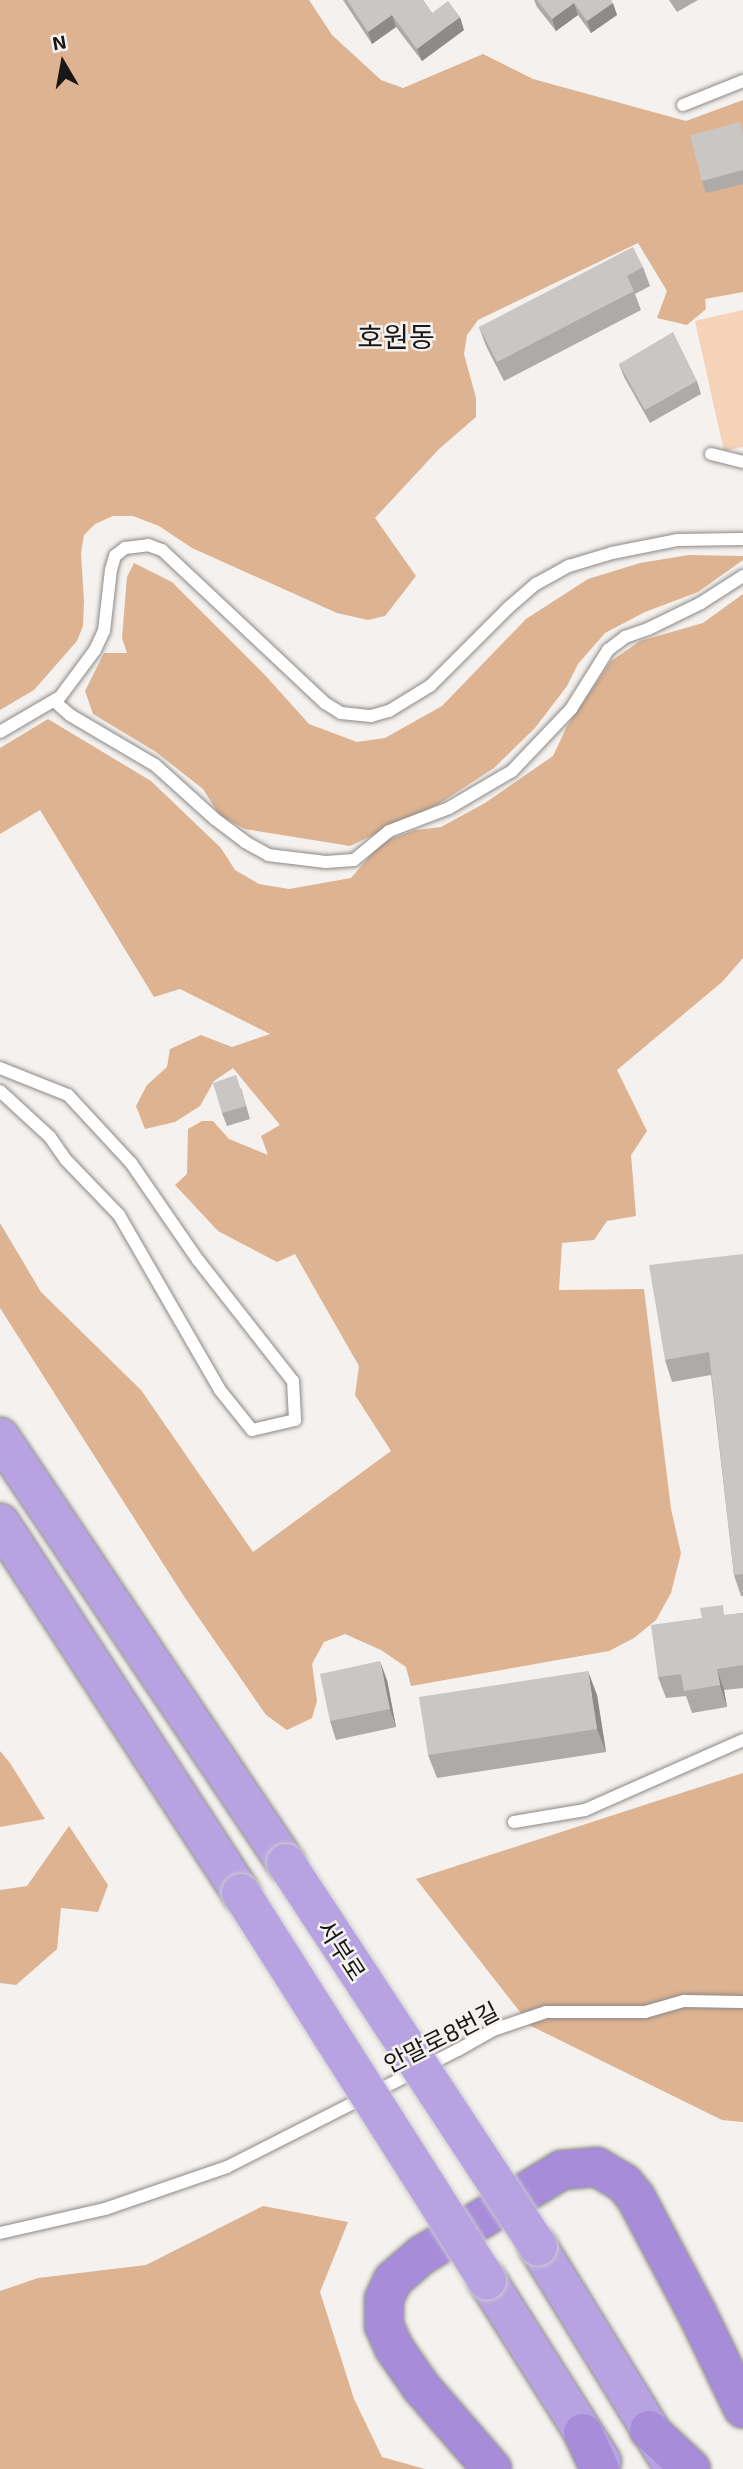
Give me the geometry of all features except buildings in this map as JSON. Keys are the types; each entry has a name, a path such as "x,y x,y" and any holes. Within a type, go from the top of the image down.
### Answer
{"highway":[{"name":"서부로","path":"0,1437 538,2247 675,2469"},
{"path":"0,1523 241,1893 607,2469"},
{"path":"492,2469 421,2387 394,2348 384,2326 384,2299 393,2280 422,2255 562,2170 597,2167 624,2183 636,2198 697,2313 743,2408"},
{"path":"649,2430 691,2469"},
{"path":"583,2433 600,2469"}],"lane":[{"path":"683,105 743,81"},
{"path":"711,454 743,462"},
{"path":"0,732 54,701 99,640 104,631 111,570 116,556 125,548 148,545 162,550 325,703 341,713 371,716 389,711 430,686 508,608 536,584 569,566 612,553 665,542 743,539"},
{"path":"54,701 70,715 155,765 215,819 244,842 268,855 326,862 354,860 389,831 427,819 512,771 571,709 608,650 625,636 648,629 701,603 743,576"},
{"path":"0,1069 68,1095 131,1163 198,1260 293,1381 295,1420 252,1430 220,1390 120,1215 66,1160 50,1137 0,1091"},
{"path":"514,1822 585,1810 743,1740"},
{"name":"안말로8번길","path":"0,2233 105,2209 227,2167 493,2030 546,2012 645,2012 684,2001 743,2002"}],"shaded area":[{"path":"0,0 309,0 332,35 381,80 403,88 483,54 533,79 686,121 743,100 743,292 705,299 706,309 687,325 657,318 667,291 638,243 478,320 467,335 464,354 476,398 476,417 439,449 375,518 416,576 385,616 368,620 337,613 192,548 159,526 133,516 113,516 95,524 84,535 81,553 83,626 77,641 34,690 0,710"},
{"path":"743,310 743,447 724,451 695,321"},
{"path":"689,555 743,556 743,560 698,592 645,612 605,633 578,664 567,686 535,728 494,768 437,805 350,846 245,829 220,816 203,789 156,752 93,714 85,691 104,653 127,653 122,638 127,577 134,563 172,582 264,674 309,724 357,742 385,738 442,706 526,619 588,579 640,563"},
{"path":"743,594 743,958 722,982 617,1070 647,1131 631,1155 636,1216 607,1221 594,1240 562,1243 559,1290 644,1289 671,1509 681,1553 671,1593 656,1620 634,1638 609,1651 411,1686 406,1667 381,1650 345,1634 324,1642 312,1664 317,1701 312,1718 287,1730 266,1715 185,1598 0,1308 0,1223 41,1292 141,1390 253,1552 391,1451 355,1395 359,1366 295,1254 277,1262 218,1231 175,1185 187,1174 188,1129 202,1121 213,1121 229,1139 268,1155 261,1136 280,1125 233,1068 214,1081 200,1106 175,1122 145,1129 136,1106 147,1085 167,1067 170,1049 201,1035 232,1047 270,1034 180,989 154,997 40,810 0,834 0,748 48,719 151,781 221,848 235,870 259,884 289,889 351,878 382,842 415,830 441,827 485,803 553,756 567,726 611,661 640,641 703,623"},
{"path":"0,1751 10,1763 45,1819 0,1827"},
{"path":"743,1773 743,2122 722,2120 531,2026 416,1879"},
{"path":"69,1826 108,1885 98,1912 61,1908 57,1949 16,1985 0,1983 0,1890 27,1886"},
{"path":"263,2206 348,2222 320,2292 354,2399 382,2457 425,2469 0,2469 0,2291 38,2278 146,2265"}],"district":[{"name":"호원동","path":"396,336"}]}
